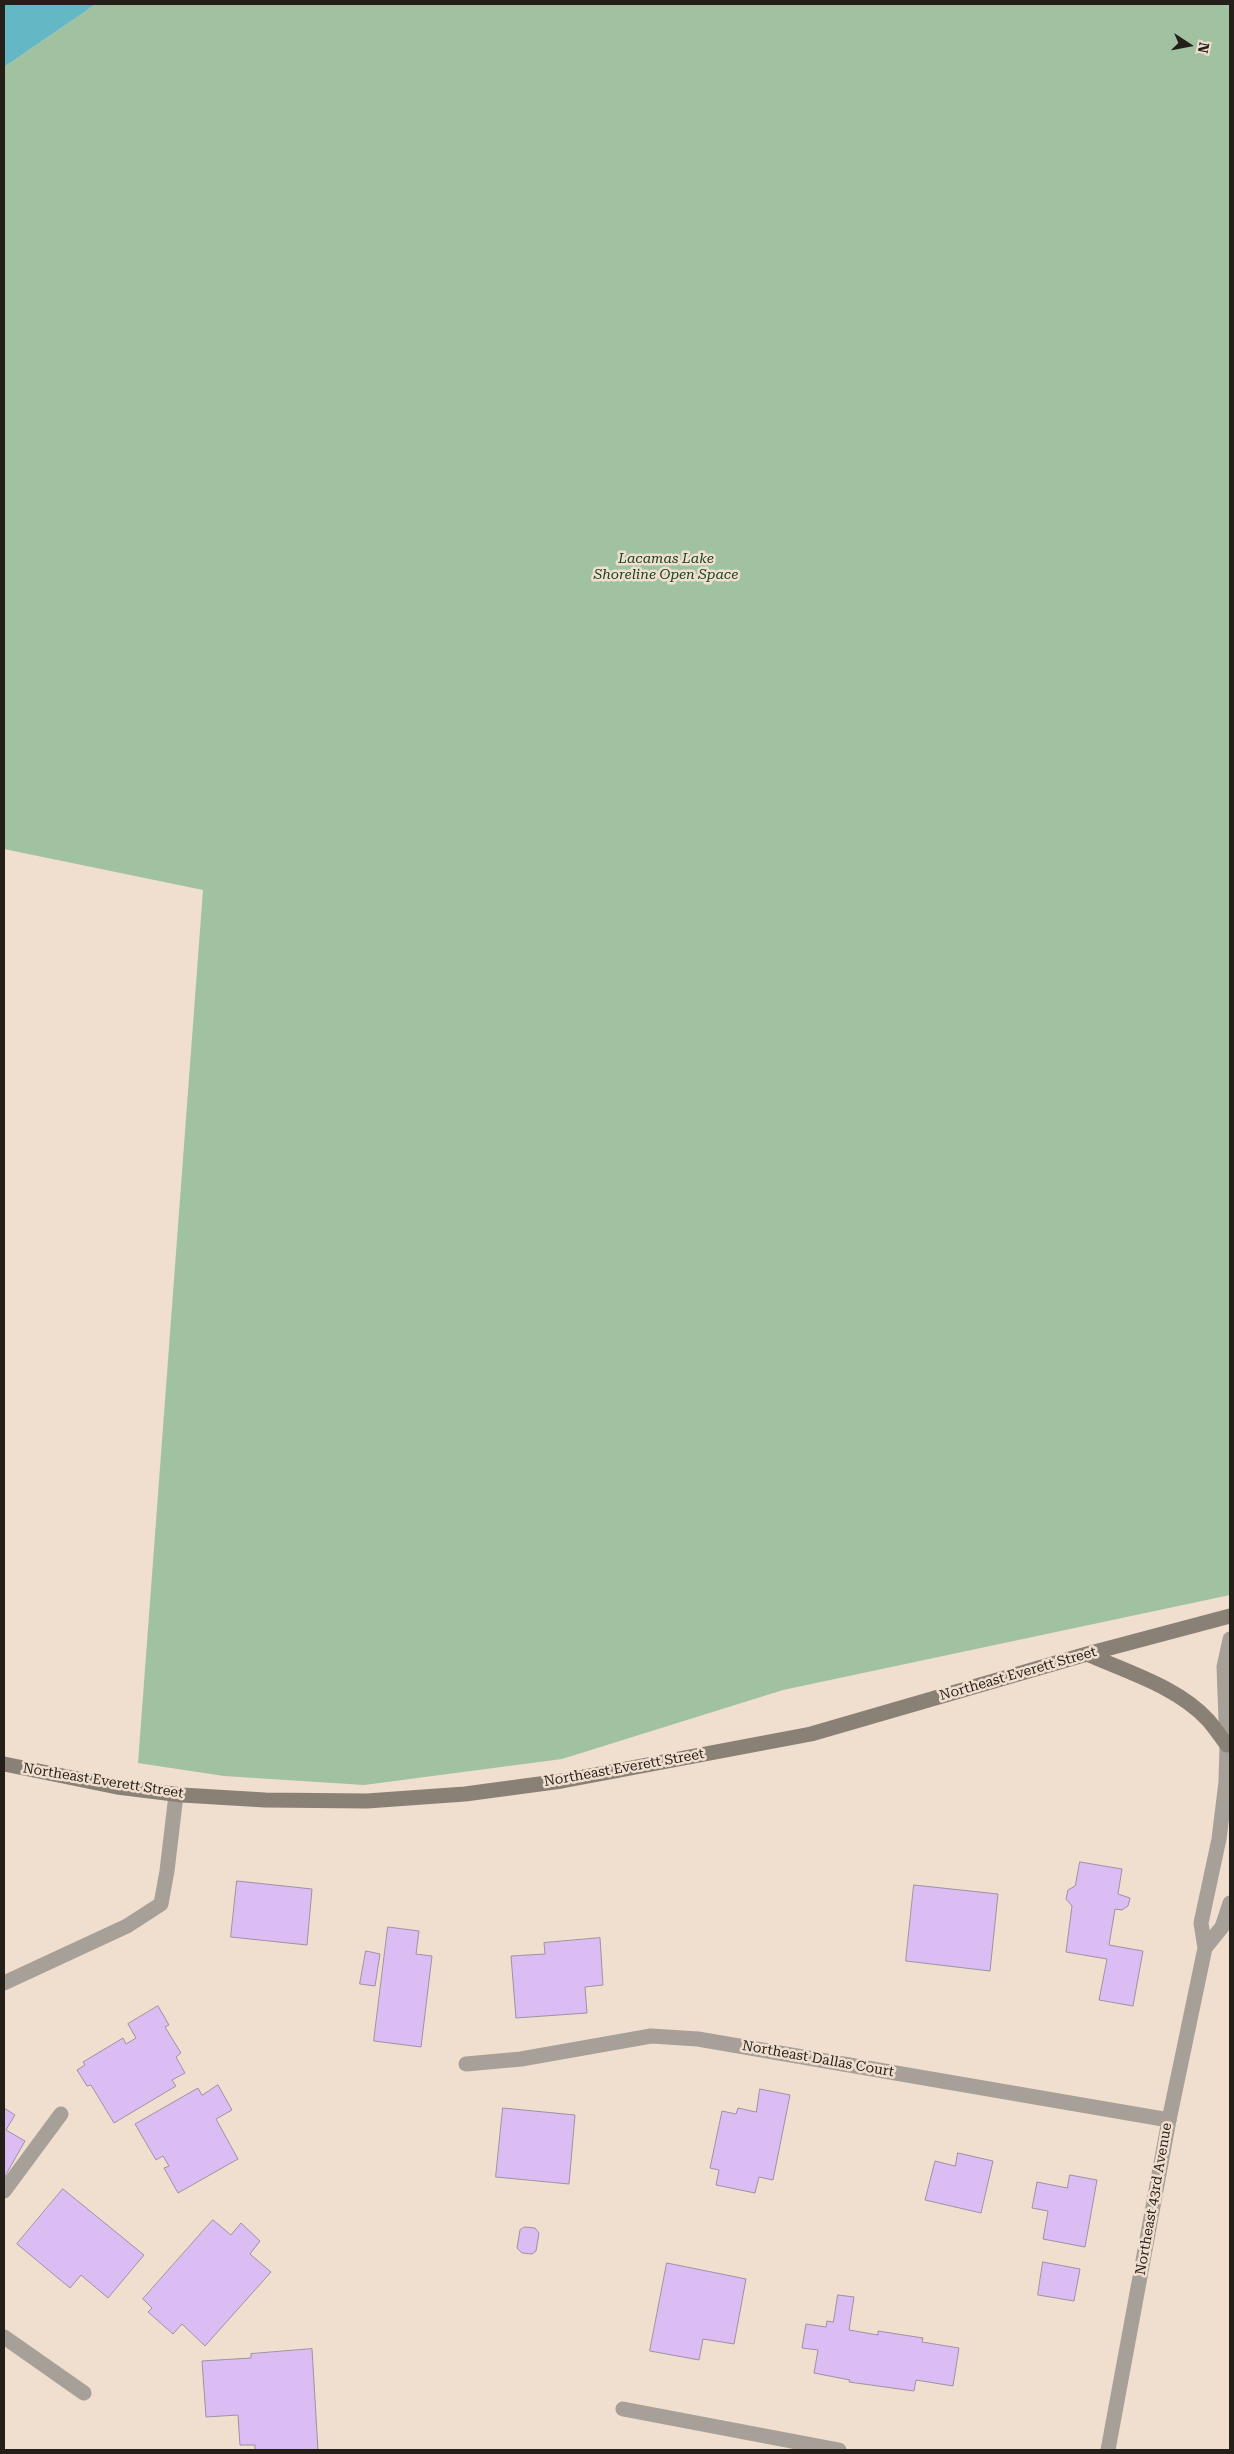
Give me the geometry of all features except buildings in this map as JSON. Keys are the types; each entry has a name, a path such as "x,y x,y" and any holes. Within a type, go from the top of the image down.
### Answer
{"main road":[{"name":"Northeast Everett Street","path":"4,1764 116,1787 176,1795 265,1800 367,1801 465,1794 562,1780 811,1734 1087,1654 1230,1616"},
{"path":"1087,1654 1155,1684 1186,1701 1207,1719 1227,1745"}],"street":[{"name":"Northeast 43rd Avenue","path":"1108,2450 1169,2120 1205,1948 1202,1923 1223,1815 1227,1745 1224,1667 1230,1639"},
{"path":"4,1983 127,1926 161,1904 176,1795"},
{"name":"Northeast 43rd Avenue","path":"1205,1948 1222,1927 1230,1903"},
{"name":"Northeast Dallas Court","path":"466,2064 521,2059 651,2036 698,2039 1169,2120"},
{"path":"4,2191 61,2114"},
{"path":"4,2337 84,2393"},
{"path":"623,2409 840,2450"}],"green space":[{"name":"Lacamas Lake Shoreline Open Space","path":"96,4 1230,4 1230,1595 783,1690 562,1759 364,1785 224,1776 138,1763 203,890 4,849 4,67"}],"water":[{"path":"4,4 96,4 4,67"}]}
